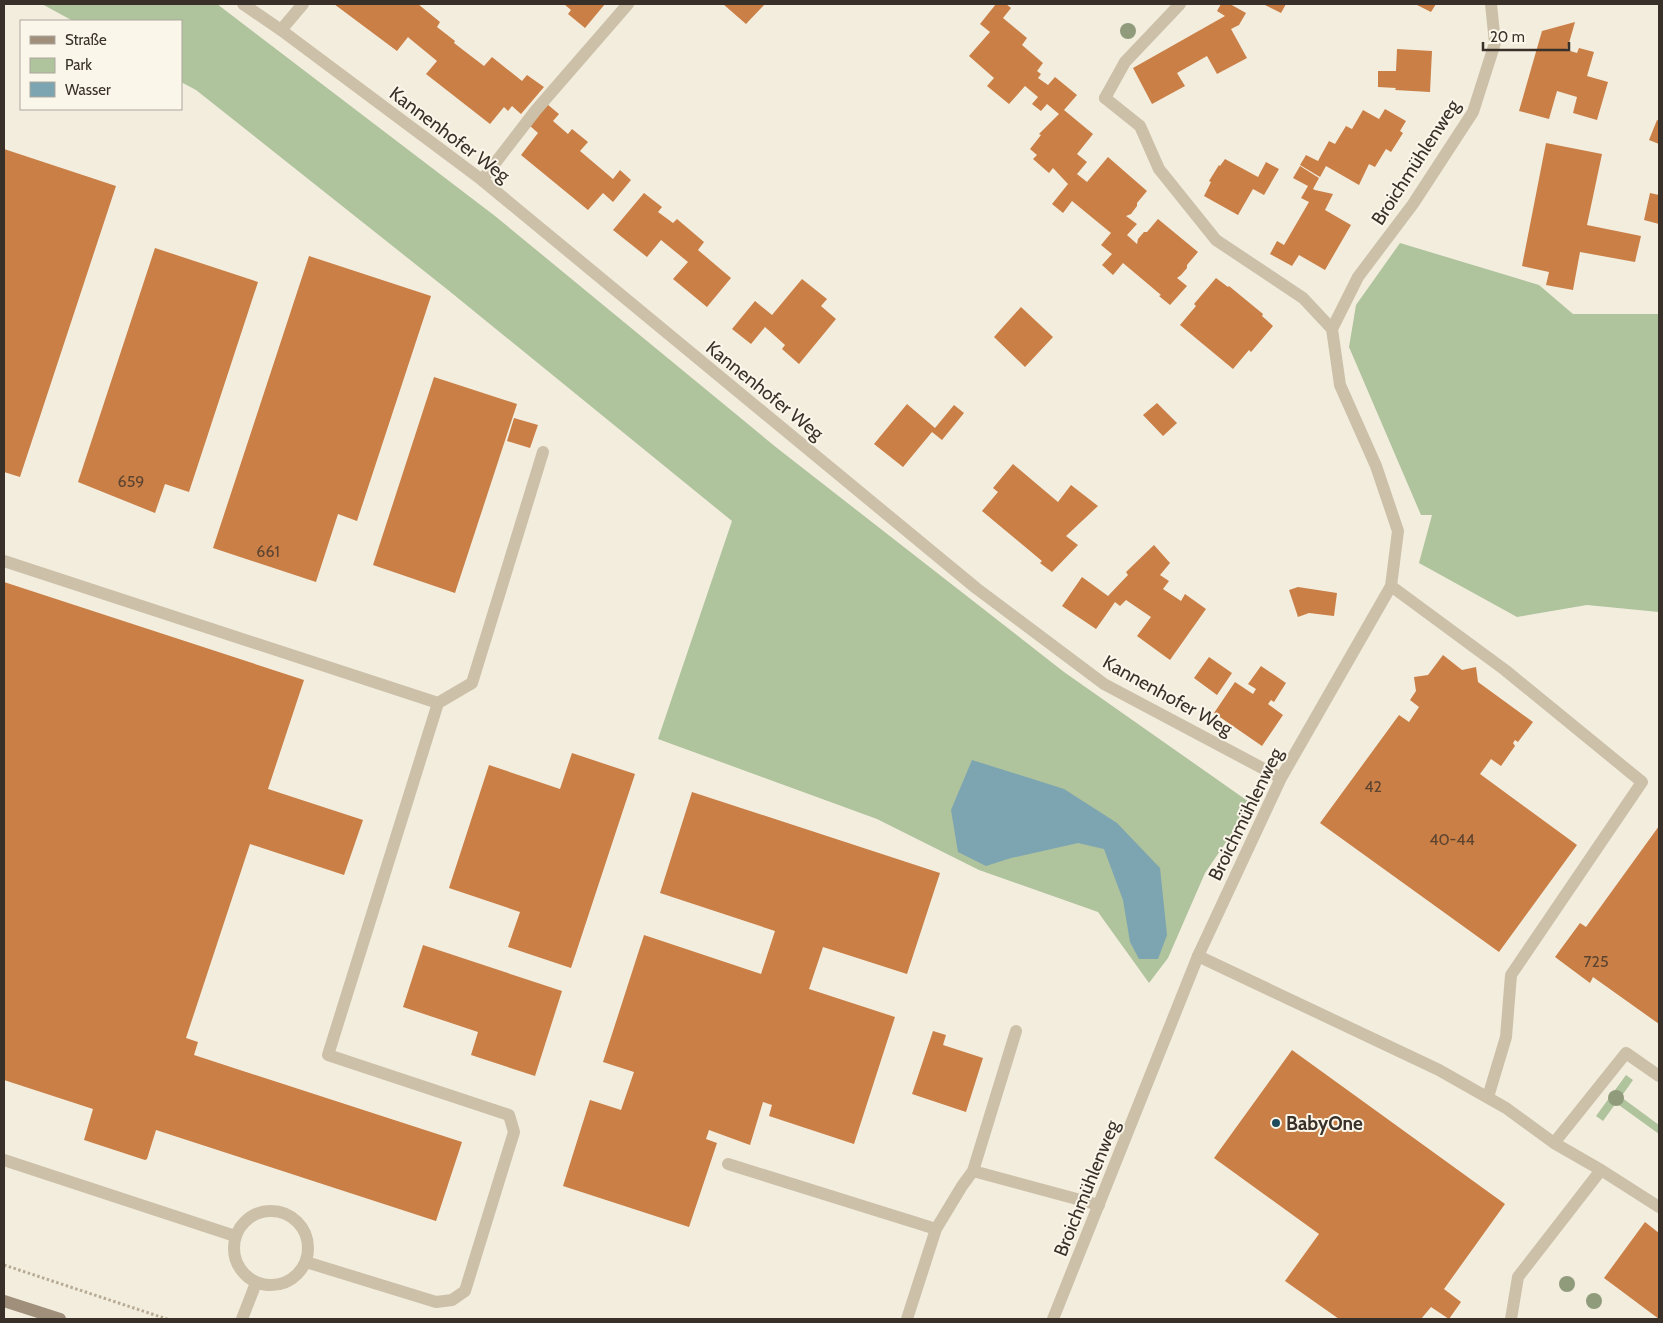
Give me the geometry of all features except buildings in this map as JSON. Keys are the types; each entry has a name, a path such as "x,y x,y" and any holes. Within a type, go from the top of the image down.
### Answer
{"street":[{"name":"Kannenhofer Weg","path":"243,4 281,30 482,180 976,588 1104,684 1281,778"},
{"path":"281,30 302,4"},
{"path":"482,180 536,110 628,4"},
{"path":"1180,4 1124,62 1106,98 1140,126 1159,169 1216,240 1303,298 1332,329"},
{"name":"Broichmühlenweg","path":"1053,1319 1198,956 1281,778 1391,586 1398,532 1376,466 1340,385 1332,329 1358,277 1412,204 1473,112 1495,43 1491,4"},
{"path":"306,1262 436,1302 452,1300 465,1290 514,1132 509,1115 328,1055 438,703 472,683 543,452"},
{"path":"4,561 438,703"},
{"path":"1391,586 1505,670 1642,782 1511,975 1506,1037 1488,1097"},
{"path":"1198,956 1430,1066 1488,1097 1554,1143 1659,1207"},
{"path":"907,1319 936,1229 973,1171 1016,1031"},
{"path":"1554,1143 1626,1053 1659,1076"},
{"path":"4,1160 235,1236"},
{"path":"728,1164 936,1229"},
{"path":"1511,1319 1518,1277 1601,1170"},
{"path":"973,1171 1099,1205"},
{"path":"272,1210 284,1213 294,1218 305,1233 309,1250 306,1262 300,1272 291,1280 280,1285 268,1286 256,1283 246,1277 239,1268 233,1247 235,1236 241,1225 250,1217 260,1212 272,1210"},
{"path":"242,1319 256,1283"},
{"path":"4,1301 60,1319"}],"path":[{"path":"4,1265 167,1319"}],"green space":[{"path":"42,4 217,4 495,216 777,448 1064,672 1252,804 1205,873 1168,958 1149,983 1098,912 979,870 877,819 658,739 732,521 448,290 196,90 182,83 182,20 71,20"},
{"path":"1400,243 1539,285 1573,314 1659,314 1659,612 1587,605 1517,617 1419,563 1432,515 1421,515 1349,347 1356,305"},
{"path":"1626,1075 1633,1080 1621,1097 1659,1125 1659,1134 1616,1103 1603,1121 1596,1116"}],"water":[{"path":"972,760 1064,789 1117,823 1160,868 1167,935 1158,959 1139,959 1130,942 1123,900 1104,849 1078,843 1011,858 986,866 958,852 951,810"}],"place":[{"name":"BabyOne","path":"1276,1123"}]}
